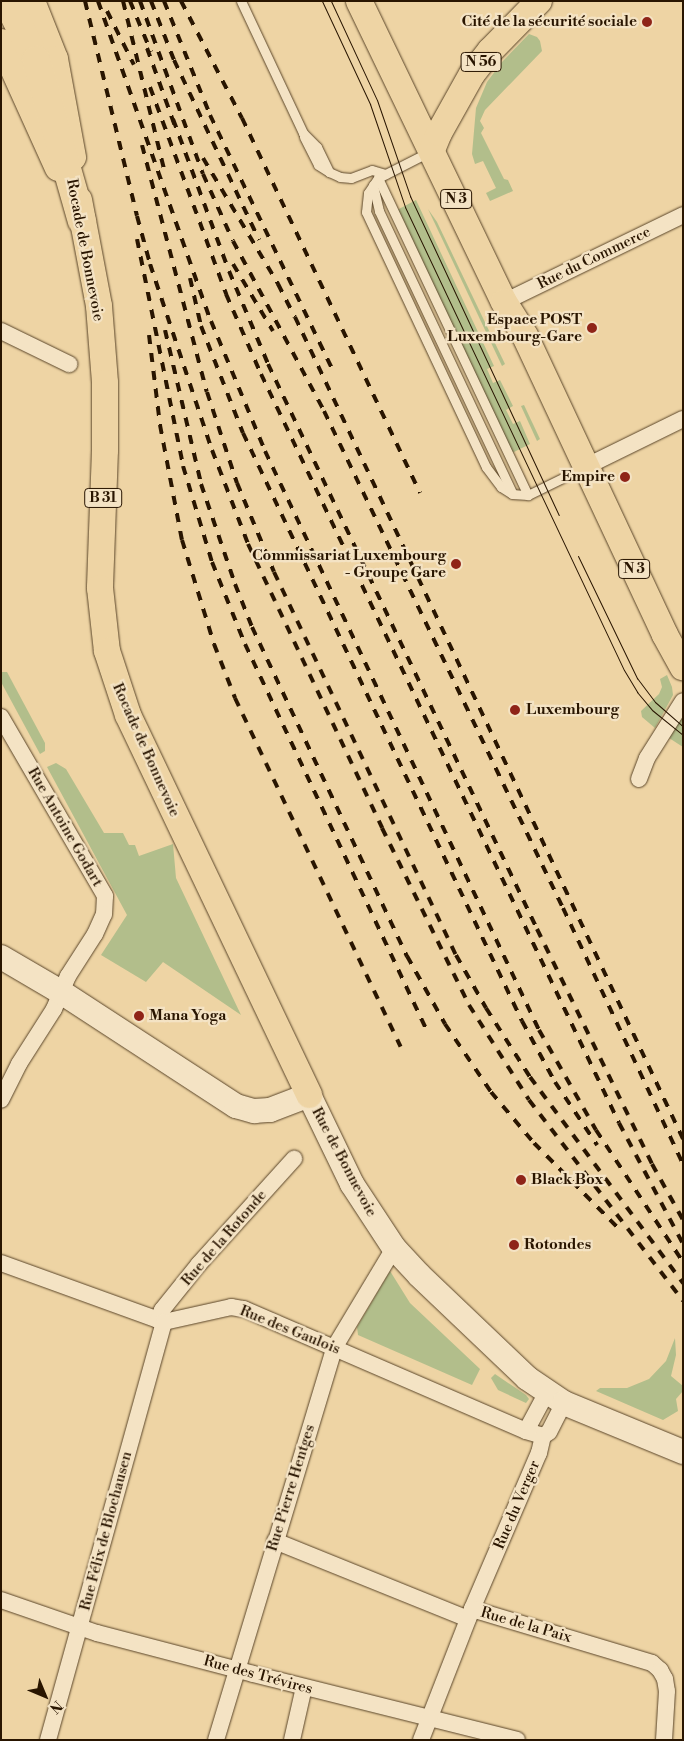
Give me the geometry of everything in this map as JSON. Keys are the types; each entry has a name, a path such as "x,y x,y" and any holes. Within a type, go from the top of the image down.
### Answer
{"highway":[{"name":"Rocade de Bonnevoie","path":"7,1 36,60 82,221"}],"main road":[{"name":"B 31","path":"32,1 55,59 70,134 82,221"},
{"name":"N 3","path":"359,1 504,302 525,336 602,503 678,650"},
{"name":"N 56","path":"432,150 452,108 472,74 490,51 539,1"},
{"name":"B 31","path":"1,42 82,221"},
{"name":"Rocade de Bonnevoie","path":"82,221 99,306 104,383 105,450 100,588 107,651 128,715 308,1096"},
{"name":"Rue de Bonnevoie","path":"1,957 61,992 236,1106 254,1111 270,1110 308,1096 352,1184 394,1248 419,1275 521,1372 556,1398 683,1452"}],"street":[{"name":"Rue du Commerce","path":"504,302 683,214"},
{"path":"1,331 69,364"},
{"path":"585,467 683,419"},
{"path":"639,779 647,758 683,701"},
{"name":"Rue Antoine Godart","path":"1,717 105,896 104,914 95,934 68,976 54,1008 19,1064 1,1100"},
{"name":"Rue de la Rotonde","path":"161,1321 162,1310 199,1264 294,1159"},
{"name":"Rue Pierre Hentges","path":"216,1740 334,1348 394,1248"},
{"path":"1,1263 161,1321"},
{"name":"Rue des Gaulois","path":"161,1321 231,1306 244,1309 526,1431 544,1436"},
{"name":"Rue Félix de Blochausen","path":"48,1740 80,1628 161,1321"},
{"path":"526,1431 556,1398"},
{"name":"Rue du Verger","path":"421,1740 470,1614 539,1452 544,1436 549,1432 556,1398"},
{"name":"Rue de la Paix","path":"275,1541 470,1614 652,1662 666,1679 664,1740"},
{"name":"Rue des Trévires","path":"1,1600 80,1628 236,1670 517,1740"},
{"path":"292,1740 304,1687"}],"lane":[{"path":"241,1 303,133 317,148 329,172 340,178 351,178 372,170 379,179 462,359 528,495"},
{"path":"432,150 379,179 367,200 366,212 490,474 496,482 512,494 528,495 585,467"},
{"path":"379,179 379,212 512,494"},
{"path":"440,370 448,329"},
{"path":"426,340 462,359"}],"green space":[{"path":"529,34 537,37 542,51 485,110 480,121 484,128 481,133 504,179 508,180 513,191 490,201 486,193 496,188 483,161 475,164 472,154 476,108 487,82 502,62"},
{"path":"416,200 494,366 487,369 493,383 500,380 513,406 506,410 513,424 520,421 530,444 512,453 397,210"},
{"path":"428,209 437,222 505,364 502,366"},
{"path":"524,405 540,439 537,441 521,406"},
{"path":"1,672 7,672 45,743 45,751 40,754 1,682"},
{"path":"667,675 673,695 655,728 642,717 641,711 659,694 662,687 660,679"},
{"path":"683,715 683,747 669,738"},
{"path":"56,763 66,769 104,833 123,833 129,845 135,845 139,856 173,844 176,878 241,1015 163,962 146,982 101,955 127,915 47,767"},
{"path":"390,1271 410,1303 480,1369 472,1385 358,1335 357,1327"},
{"path":"675,1338 676,1355 671,1376 683,1386 683,1391 676,1399 678,1411 663,1420 596,1391 600,1388 627,1388 649,1379 666,1361"},
{"path":"495,1374 526,1395 529,1399 526,1403 498,1390 491,1378"}],"tram line":[{"path":"322,1 370,104 405,207 624,670 637,692 652,710 683,735"},
{"path":"331,1 377,100 410,196 559,515"},
{"path":"578,556 637,678 655,702 683,726"}],"railway":[{"path":"85,1 150,264 212,450 248,544 382,828 469,1005 529,1100 683,1301"},
{"path":"98,1 211,321 265,451 539,1030 596,1130 681,1259"},
{"path":"123,1 164,169"},
{"path":"130,1 151,52"},
{"path":"140,1 203,174 233,241 324,411 563,908 683,1164"},
{"path":"151,1 174,60 259,240"},
{"path":"164,1 210,115 332,369"},
{"path":"181,1 242,118 420,493"},
{"path":"107,11 134,65"},
{"path":"147,48 175,126"},
{"path":"150,87 226,294 261,374 619,1123 683,1244"},
{"path":"173,119 229,271 268,364 537,929 652,1164 683,1220"},
{"path":"142,145 207,392 237,483 274,572 456,955 486,1008 530,1077 683,1283"},
{"path":"203,158 278,284 295,317 683,1139"},
{"path":"137,239 183,466 212,562 245,644 428,1033"},
{"path":"233,264 273,331"},
{"path":"190,278 201,326 243,433 522,1021 555,1082 597,1145"},
{"path":"165,330 201,484 235,584 252,627 407,956 445,1024 491,1092 534,1143 622,1232"},
{"path":"149,335 160,425 182,540 214,644 235,698 401,1047"}],"place":[{"name":"Cité de la sécurité sociale","path":"647,22"},
{"name":"Espace POST Luxembourg-Gare","path":"592,328"},
{"name":"Empire","path":"625,477"},
{"name":"Commissariat Luxembourg - Groupe Gare","path":"456,564"},
{"name":"Luxembourg","path":"515,710"},
{"name":"Mana Yoga","path":"139,1016"},
{"name":"Black Box","path":"521,1180"},
{"name":"Rotondes","path":"514,1245"}]}
